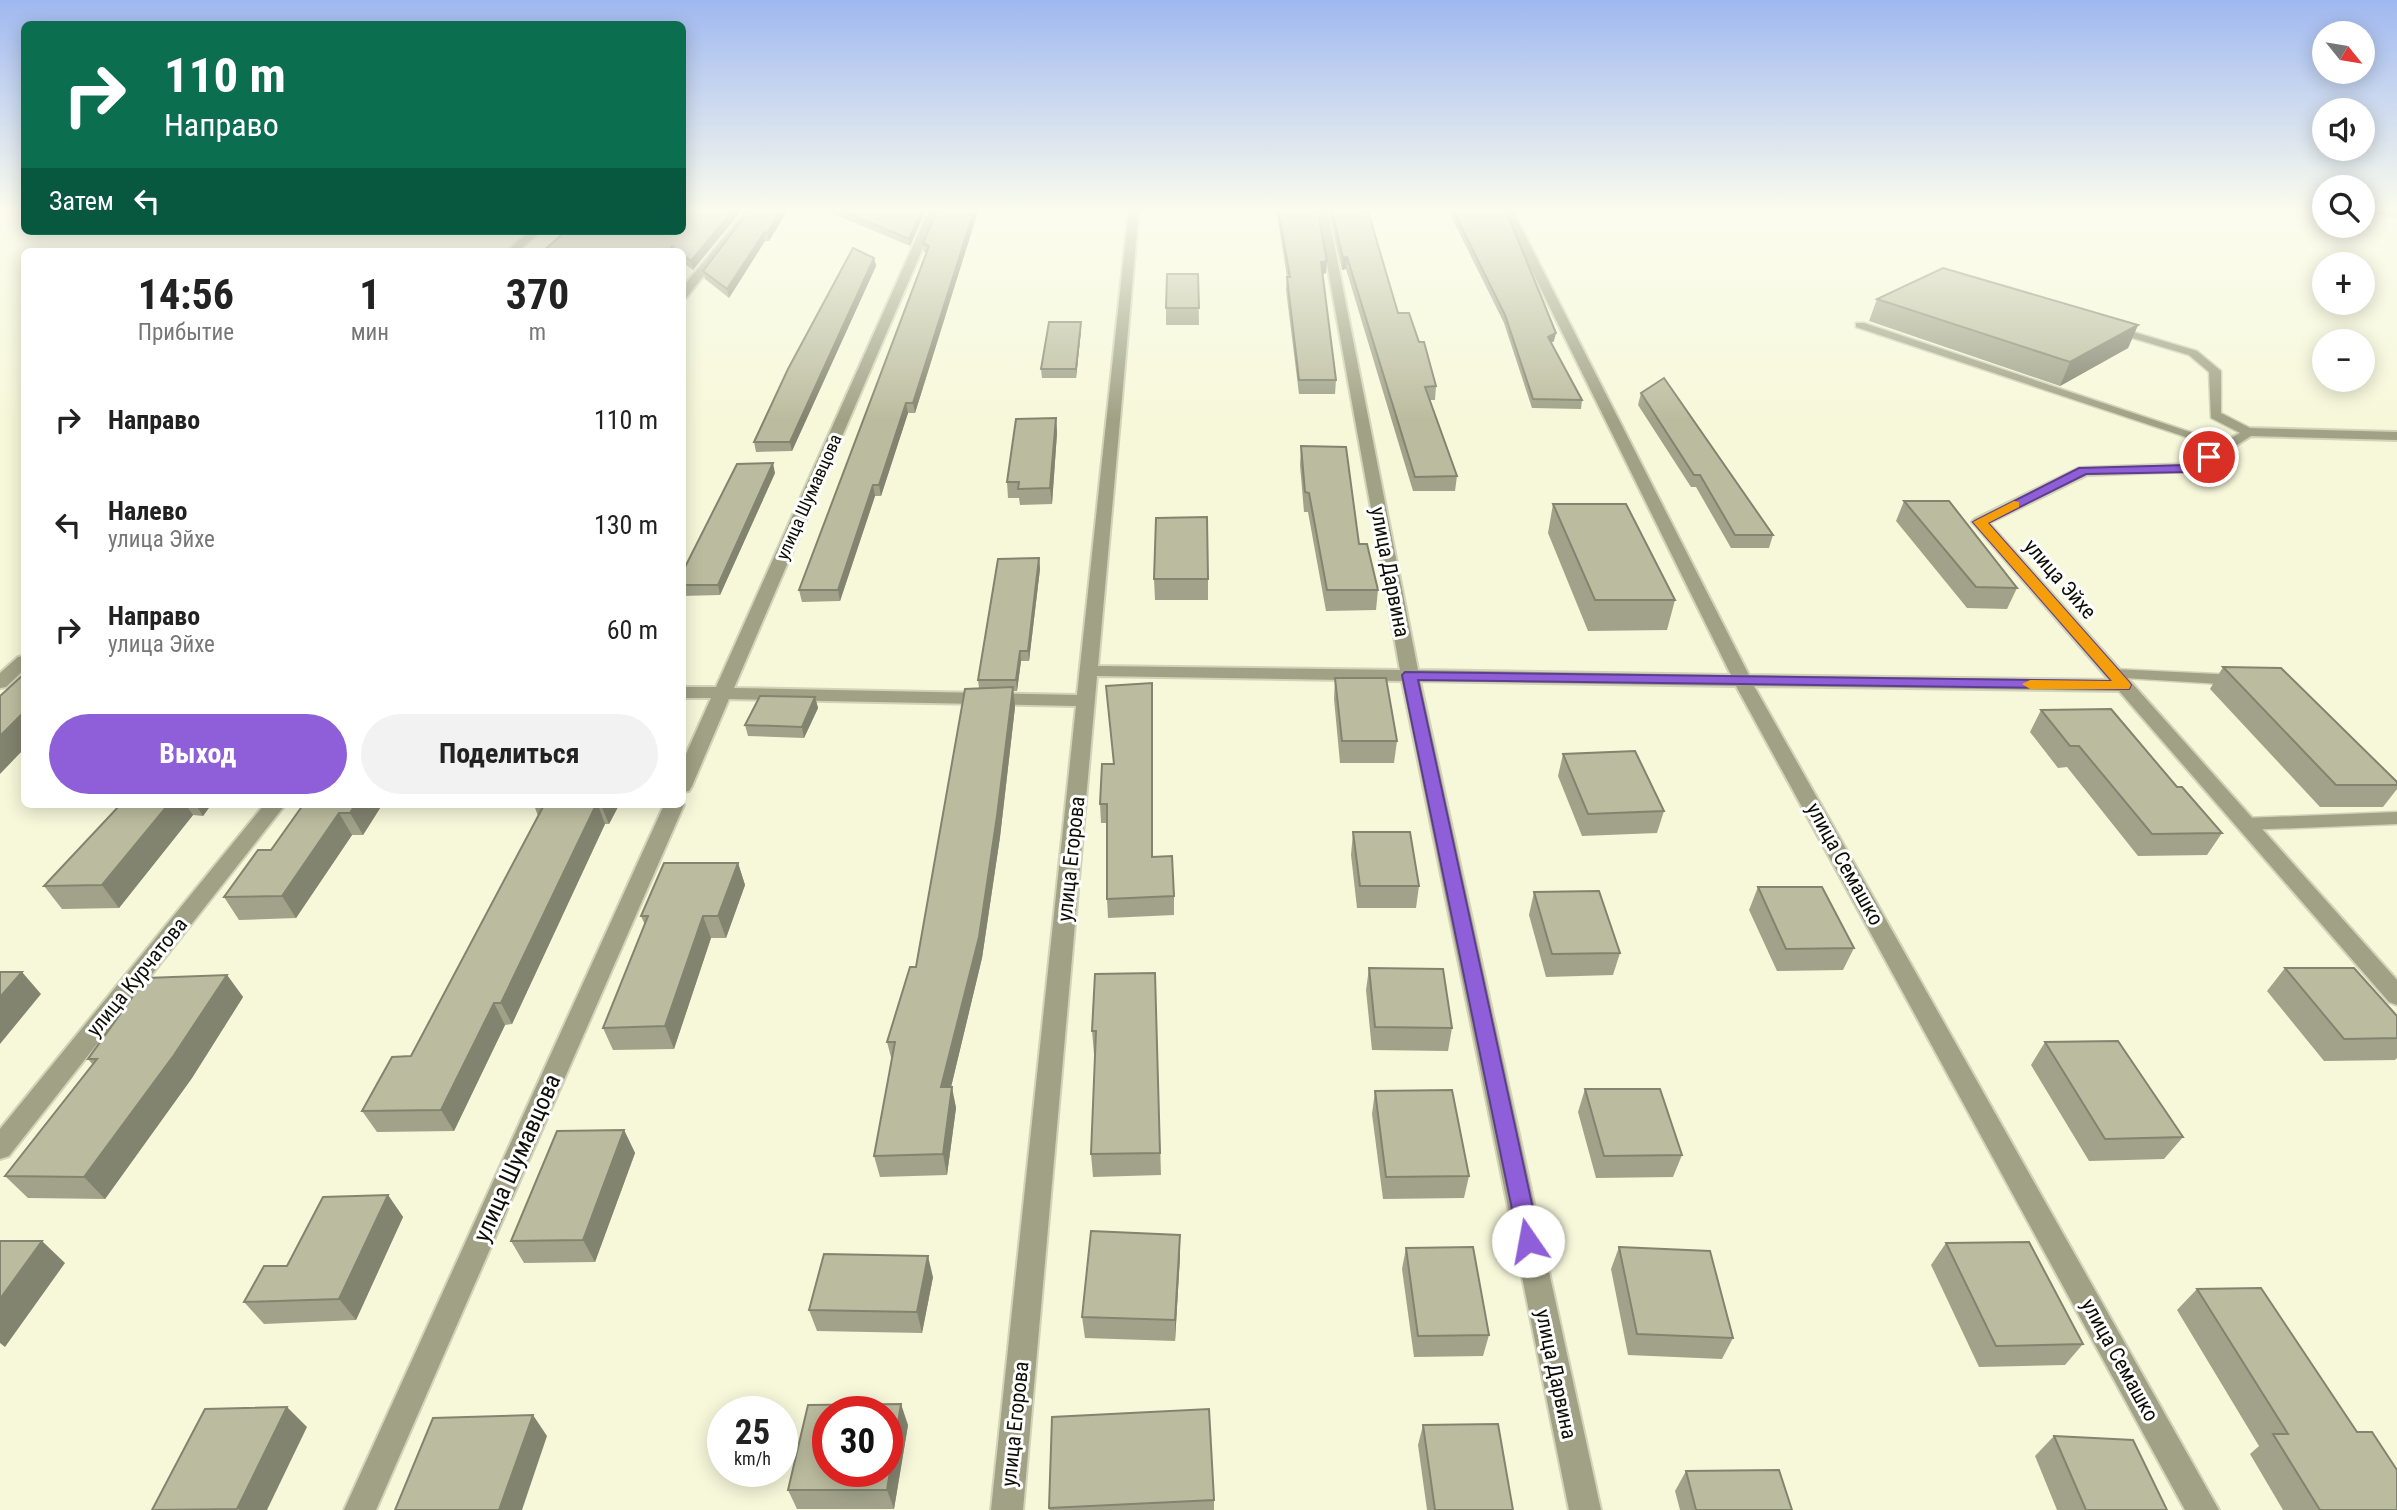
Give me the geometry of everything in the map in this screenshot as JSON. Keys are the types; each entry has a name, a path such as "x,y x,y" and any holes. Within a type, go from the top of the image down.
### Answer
{"street":[{"name":"улица Шумавцова","path":"686,777 903,278"},
{"name":"улица Егорова","path":"1007,1510 1127,278"},
{"name":"улица Дарвина","path":"1335,278 1410,675 1585,1510"},
{"name":"улица Семашко","path":"1541,278 1742,680 2203,1510"},
{"path":"2248,432 2397,436"},
{"name":"улица Эйхе","path":"2248,432 2191,468 2084,471 1980,522 2397,996"},
{"path":"0,683 21,664"},
{"path":"1089,671 1742,680 2119,680"},
{"path":"686,692 1086,701"},
{"name":"улица Курчатова","path":"0,1148 273,808"},
{"name":"улица Шумавцова","path":"360,1510 673,808"}],"lane":[{"path":"1860,325 2226,446"},
{"path":"2101,325 2193,353 2215,371 2215,415 2248,432"},
{"path":"2119,680 2250,681"},
{"path":"2245,824 2397,818"}],"building":[{"path":"713,278 734,278 727,289"},
{"path":"837,278 865,278 790,442 754,442 788,369"},
{"path":"917,278 953,278 913,403 906,403 879,485 873,485 838,590 799,590"},
{"path":"1167,278 1198,278 1199,308 1166,308"},
{"path":"1287,278 1323,278 1336,380 1299,380"},
{"path":"1354,278 1388,278 1398,313 1409,313 1419,342 1424,342 1436,386 1425,387 1457,476 1415,477"},
{"path":"1487,278 1534,278 1556,333 1548,337 1582,400 1533,399 1505,315"},
{"path":"1921,278 1979,278 2138,325 2070,362 1877,299"},
{"path":"1049,322 1081,322 1076,369 1041,369"},
{"path":"1664,378 1773,535 1735,535 1700,475 1694,475 1641,393"},
{"path":"1056,418 1050,488 1018,489 1019,482 1007,482 1016,419"},
{"path":"1301,446 1346,447 1359,544 1367,544 1378,590 1327,590 1309,493 1305,492"},
{"path":"773,463 718,585 686,585 686,565 737,464"},
{"path":"1904,501 1949,501 2017,588 1976,587"},
{"path":"1553,504 1626,504 1675,600 1595,600"},
{"path":"1207,517 1208,579 1154,579 1156,518"},
{"path":"1039,558 1028,651 1020,651 1016,680 978,680 998,559"},
{"path":"2223,667 2281,668 2397,782 2397,785 2336,785"},
{"path":"21,677 21,715 0,736 0,696"},
{"path":"1335,678 1386,678 1397,741 1342,741"},
{"path":"1152,683 1152,857 1172,856 1174,896 1107,899 1107,804 1100,804 1102,764 1114,764 1106,686"},
{"path":"1013,687 979,937 941,1087 952,1087 943,1154 874,1156 895,1042 887,1042 910,967 916,967 965,689"},
{"path":"760,696 815,697 802,727 745,725"},
{"path":"2111,709 2177,787 2182,787 2222,833 2152,834 2079,746 2070,746 2041,710"},
{"path":"1635,751 1664,811 1588,814 1563,754"},
{"path":"117,808 166,808 102,885 44,886"},
{"path":"301,808 353,808 350,813 339,813 282,896 224,897 258,850 271,850"},
{"path":"542,808 595,808 501,1003 494,1003 441,1110 362,1111 392,1057 411,1056"},
{"path":"1353,832 1410,832 1419,886 1360,886"},
{"path":"664,863 738,863 718,916 703,916 665,1026 603,1028 648,916 641,916"},
{"path":"1758,887 1822,887 1854,948 1786,949"},
{"path":"1599,891 1620,953 1552,954 1534,892"},
{"path":"1369,968 1443,969 1452,1028 1375,1027"},
{"path":"2285,968 2354,968 2397,1016 2397,1038 2344,1039"},
{"path":"0,972 22,972 0,997"},
{"path":"1155,973 1160,1153 1091,1154 1096,1031 1092,1031 1095,974"},
{"path":"227,975 174,1055 84,1177 5,1176 97,1059 88,1059 146,978"},
{"path":"2118,1041 2183,1137 2105,1139 2045,1042"},
{"path":"1585,1089 1660,1089 1682,1155 1604,1156"},
{"path":"1452,1090 1469,1176 1386,1177 1375,1091"},
{"path":"624,1130 583,1240 511,1241 557,1131"},
{"path":"388,1195 339,1299 244,1302 264,1266 287,1266 323,1197"},
{"path":"1091,1231 1180,1235 1175,1320 1082,1317"},
{"path":"0,1241 42,1241 0,1299"},
{"path":"2029,1242 2083,1344 1996,1346 1946,1243"},
{"path":"1473,1247 1489,1335 1418,1336 1406,1248"},
{"path":"1619,1247 1710,1251 1733,1338 1637,1334"},
{"path":"824,1254 928,1256 917,1312 809,1310"},
{"path":"2261,1288 2357,1432 2372,1432 2397,1470 2397,1510 2320,1510 2273,1434 2288,1434 2197,1289"},
{"path":"808,1405 812,1405 812,1487 887,1487 887,1490 788,1490 789,1487 798,1487 798,1448"},
{"path":"287,1407 237,1509 152,1510 205,1409"},
{"path":"1209,1409 1214,1500 1049,1508 1052,1417"},
{"path":"533,1415 499,1510 395,1510 433,1418"},
{"path":"1498,1424 1513,1510 1435,1510 1423,1425"},
{"path":"2054,1436 2133,1440 2167,1510 2086,1510"},
{"path":"1779,1470 1792,1510 1696,1510 1686,1471"}],"slow traffic":[{"path":"2014,505 1980,522 2124,685 2030,684"}],"route":[{"path":"1528,1241 1410,675 2124,685 1980,522 2084,471 2191,468 2209,457"}]}
